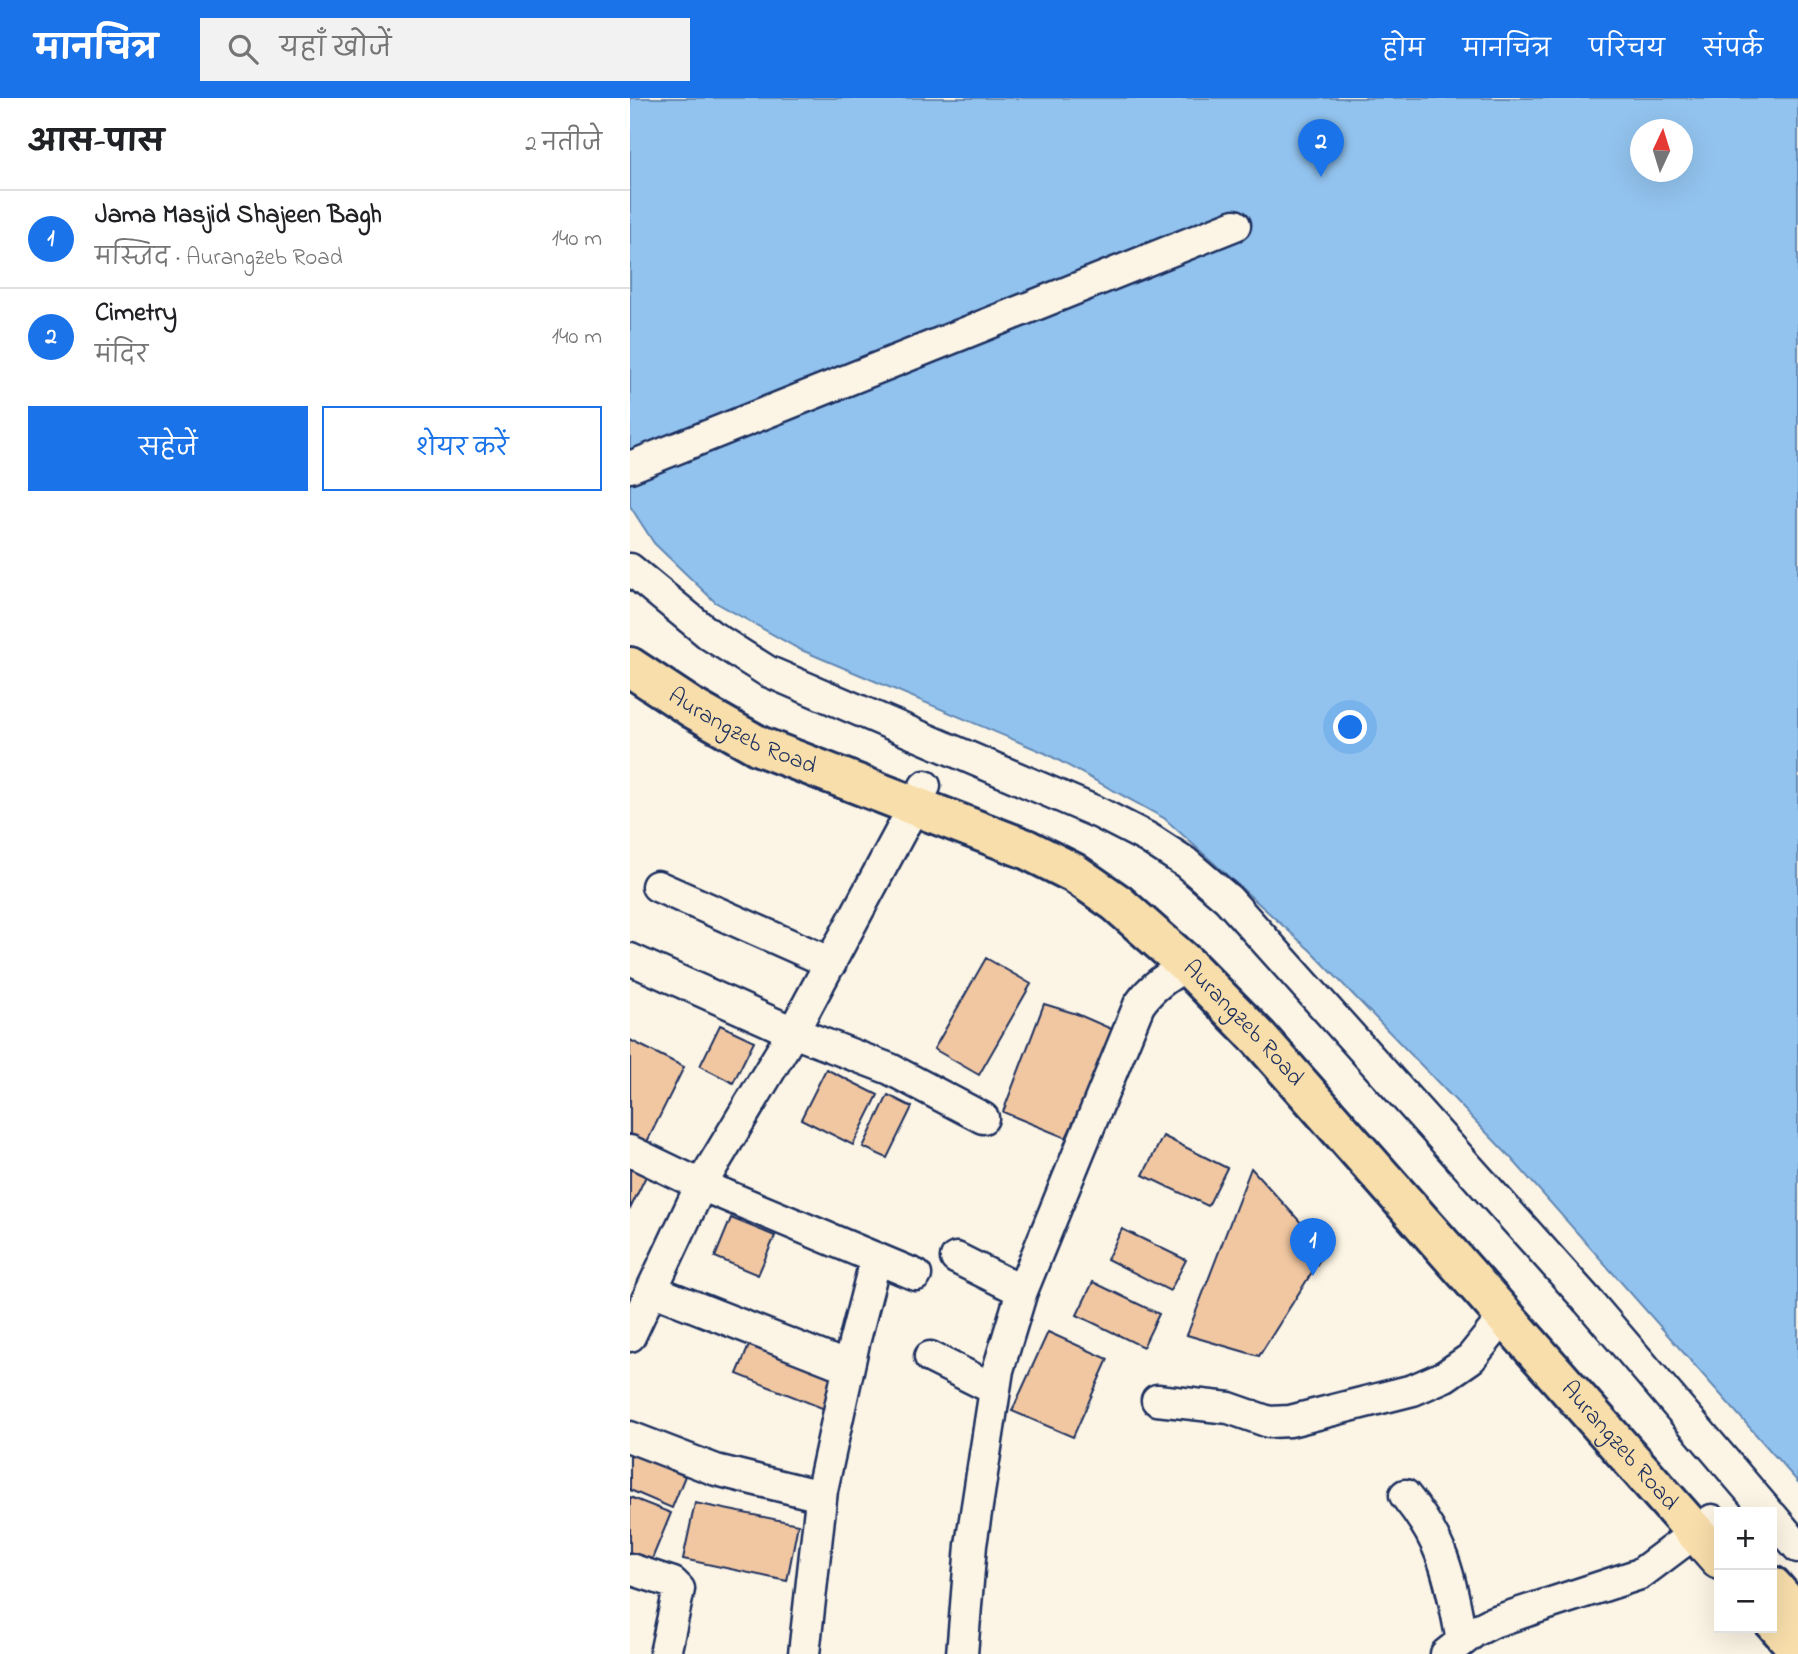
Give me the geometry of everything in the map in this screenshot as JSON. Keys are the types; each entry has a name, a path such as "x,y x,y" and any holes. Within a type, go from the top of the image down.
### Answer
{"main road":[{"name":"Aurangzeb Road","path":"630,637 653,658 705,693 770,729 920,796 1074,873 1116,903 1186,965 1259,1038 1503,1318 1711,1535"},
{"name":"Aurangzeb Road","path":"630,667 692,708 759,746 1040,832 1095,861 1161,912 1272,1028 1509,1297 1711,1535"},
{"path":"1777,1592 1798,1616"},
{"path":"1777,1625 1798,1649"}],"street":[{"path":"630,467 1235,225"},
{"path":"630,569 710,635 767,671 1099,813 1185,862 1237,909 1588,1301 1764,1507"},
{"path":"630,1336 701,1185 793,1032 920,796"},
{"path":"657,886 831,963"},
{"path":"630,960 793,1032 890,1069 984,1118"},
{"path":"961,1654 971,1545 994,1389 1022,1291 1139,1005 1160,981 1186,965"},
{"path":"630,1151 701,1185 916,1275"},
{"path":"804,1654 821,1496 848,1367 876,1258"},
{"path":"956,1258 1022,1291"},
{"path":"652,1290 848,1367"},
{"path":"1157,1399 1229,1408 1269,1422 1290,1421 1404,1392 1445,1377 1471,1358 1503,1318"},
{"path":"930,1357 994,1389"},
{"path":"630,1437 716,1470 821,1496"},
{"path":"1405,1495 1424,1519 1438,1545 1451,1584 1454,1647"},
{"path":"1777,1522 1798,1547"},
{"path":"1454,1647 1475,1631 1493,1622 1640,1574 1711,1535"},
{"path":"630,1569 673,1583 679,1589 665,1654"}],"water":[{"path":"630,98 1798,98 1798,1482 1511,1158 1311,951 1164,818 1045,753 799,649 715,602 654,543 630,506"}],"building":[{"path":"986,958 1031,984 979,1075 934,1049"},
{"path":"1044,1004 1077,1014 1116,1031 1066,1138 1003,1112"},
{"path":"720,1025 754,1041 733,1083 700,1066"},
{"path":"630,1040 684,1067 646,1144 630,1136"},
{"path":"826,1069 878,1095 853,1145 801,1119"},
{"path":"888,1095 912,1107 887,1158 863,1147"},
{"path":"1163,1136 1227,1168 1208,1206 1143,1175"},
{"path":"630,1158 650,1168 630,1209"},
{"path":"1251,1168 1326,1250 1259,1356 1187,1335"},
{"path":"731,1218 775,1236 758,1275 715,1257"},
{"path":"1122,1229 1186,1260 1170,1291 1107,1259"},
{"path":"1093,1282 1159,1314 1143,1347 1077,1315"},
{"path":"1048,1332 1108,1359 1073,1437 1012,1411"},
{"path":"753,1336 842,1371 827,1410 737,1374"},
{"path":"630,1453 685,1476 672,1508 630,1490"},
{"path":"630,1497 671,1513 650,1564 630,1556"},
{"path":"695,1503 798,1524 787,1581 683,1559"}],"place":[{"name":"Cimetry","path":"1321,177"},
{"name":"Jama Masjid Shajeen Bagh","path":"1313,1276"}]}
